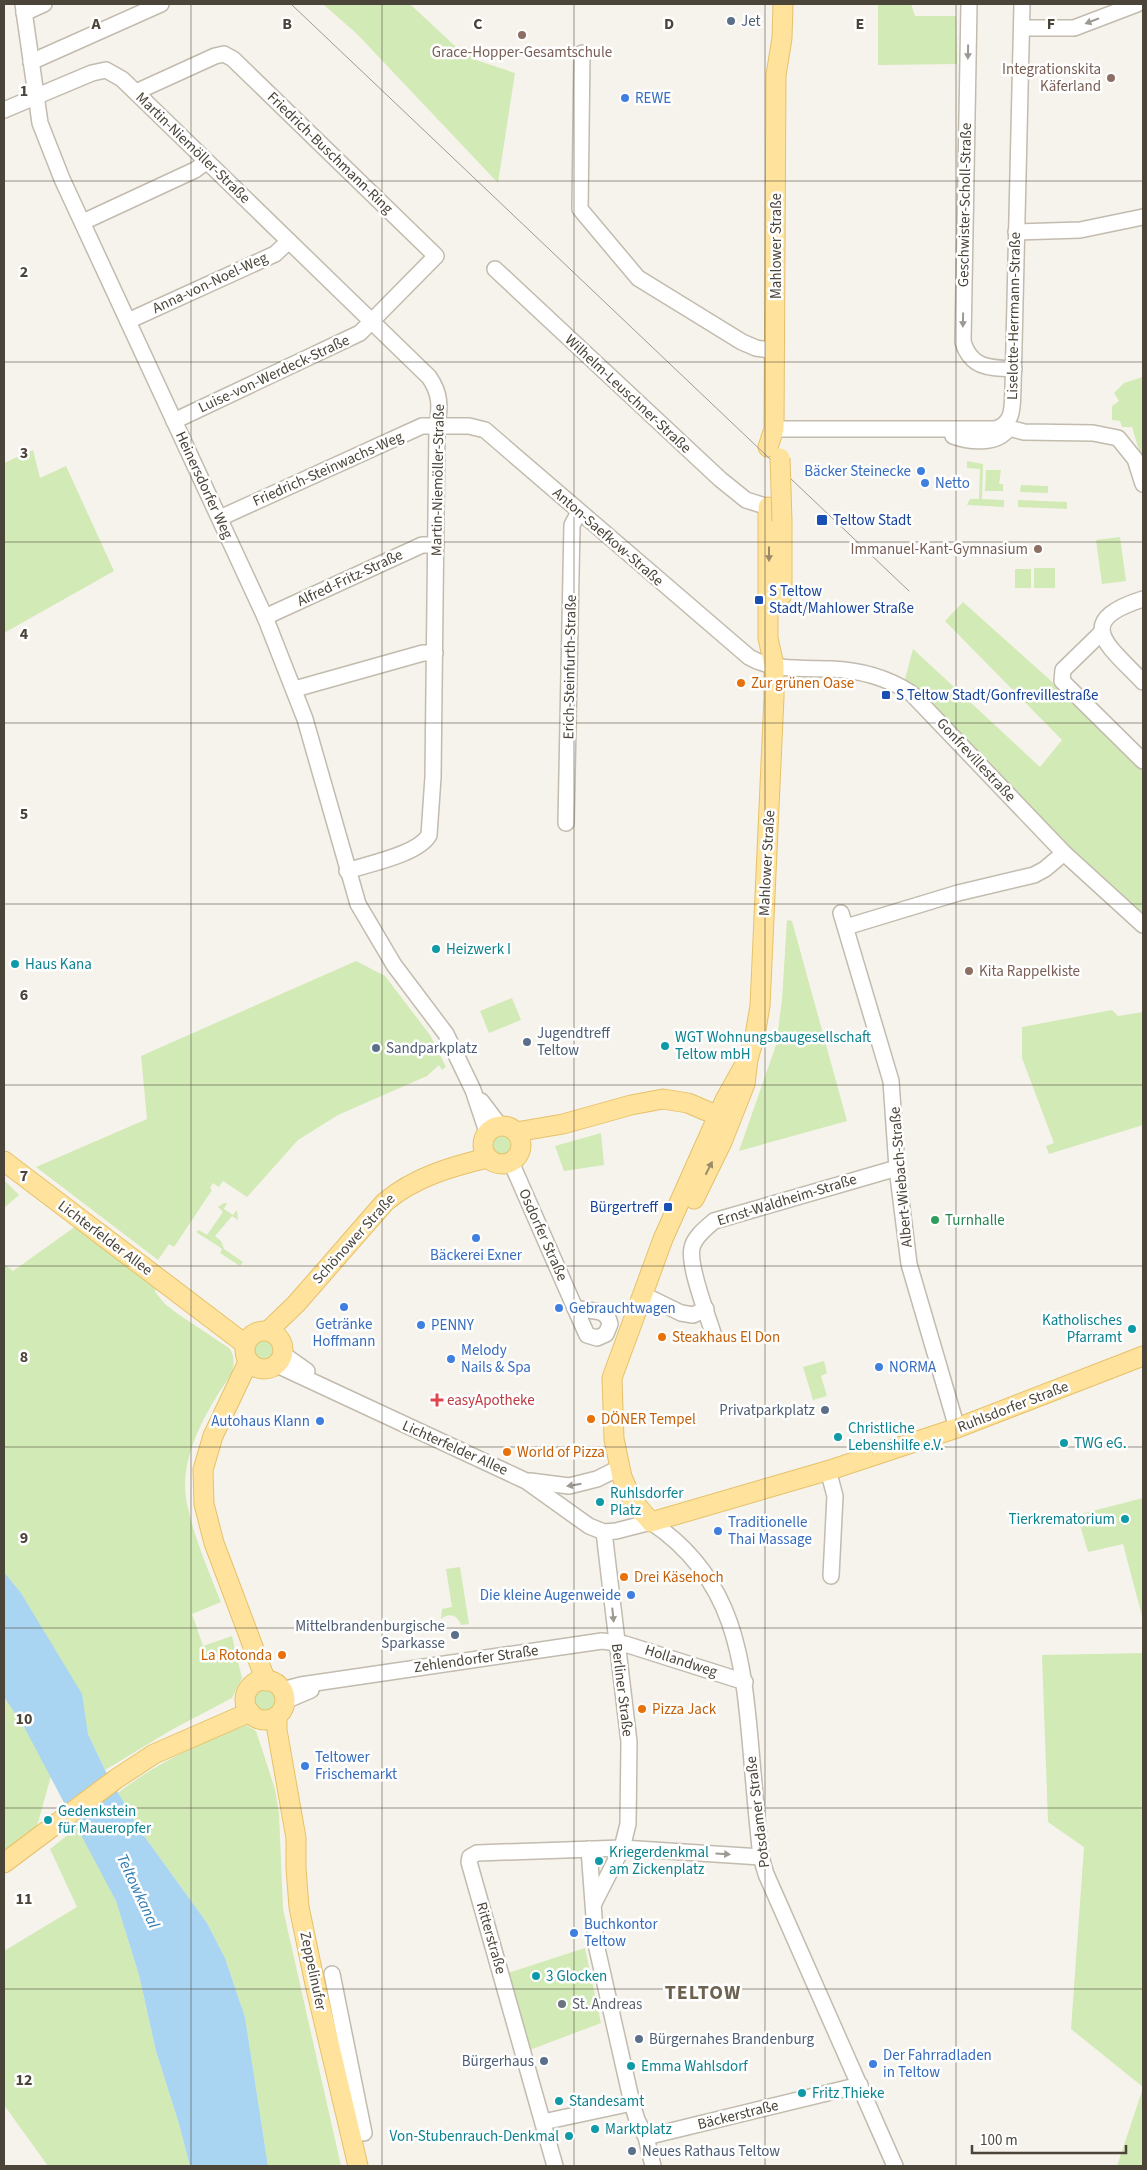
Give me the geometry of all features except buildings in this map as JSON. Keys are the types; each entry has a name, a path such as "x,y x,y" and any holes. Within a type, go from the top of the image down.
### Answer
{"main road":[{"name":"Mahlower Straße","path":"774,4 773,34 777,63 774,429 780,440 774,453 768,507 768,638 774,666"},
{"name":"Mahlower Straße","path":"777,63 782,38 783,4"},
{"name":"Mahlower Straße","path":"651,1522 632,1500 619,1468 614,1439 612,1378 663,1239 724,1119 748,1059 755,1035 760,1006 768,856 774,666 781,638 782,521 774,453"},
{"name":"Schönower Straße","path":"265,1701 240,1613 207,1521 202,1489 207,1452 226,1412 264,1350 296,1304 385,1202 413,1182 445,1169 499,1140 631,1105 664,1099 688,1103 724,1119"},
{"path":"499,1140 498,1164 510,1162"},
{"name":"Lichterfelder Allee","path":"4,1161 208,1314 219,1316 264,1350"},
{"name":"Ruhlsdorfer Straße","path":"651,1522 828,1470 1005,1412 1143,1356"},
{"name":"Zehlendorfer Straße","path":"4,1863 116,1779 154,1754 184,1738 265,1701"},
{"name":"Zeppelinufer","path":"265,1701 286,1773 296,1838 296,1868 300,1908 315,1984 358,2166"}],"street":[{"path":"23,8 44,4"},
{"path":"31,62 161,4"},
{"name":"Geschwister-Scholl-Straße","path":"968,4 963,342 967,354 975,362 993,368 1014,370"},
{"name":"Liselotte-Herrmann-Straße","path":"774,429 944,430 1002,427 1010,421 1014,370 1022,4"},
{"path":"1022,28 1074,28 1137,4"},
{"name":"Heinersdorfer Weg","path":"23,8 40,123 62,180 220,518 295,689 316,754 347,871 366,921 394,966 436,1018 458,1057 499,1140"},
{"name":"Friedrich-Buschmann-Ring","path":"136,92 215,56 224,54 233,59 436,256 371,322"},
{"path":"582,54 580,210 638,278 742,342 756,348 775,350"},
{"name":"Martin-Niemöller-Straße","path":"36,96 92,73 106,70 122,79 429,377 438,390 440,411 437,427 435,653 429,835 420,846 347,871"},
{"path":"4,110 36,96"},
{"path":"83,222 196,170 206,162"},
{"path":"1016,232 1080,230 1143,217"},
{"name":"Anna-von-Noel-Weg","path":"128,321 275,254 288,241"},
{"name":"Wilhelm-Leuschner-Straße","path":"495,269 720,479 746,500 756,505 768,507"},
{"name":"Luise-von-Werdeck-Straße","path":"174,421 360,334 371,322"},
{"path":"1010,421 1024,432 1093,434 1118,438 1132,455 1143,484"},
{"name":"Friedrich-Steinwachs-Weg","path":"220,518 422,426 437,427"},
{"name":"Anton-Saefkow-Straße","path":"437,427 469,426 485,430 748,657 774,666"},
{"name":"Erich-Steinfurth-Straße","path":"566,823 572,526 579,512"},
{"name":"Alfred-Fritz-Straße","path":"265,617 422,545 436,545"},
{"path":"1143,598 1121,606 1108,615 1102,632 1064,670 1062,681 1143,760"},
{"path":"1102,632 1106,644 1143,682"},
{"path":"295,689 423,653 435,653"},
{"path":"1128,666 1143,661"},
{"name":"Gonfrevillestraße","path":"774,666 866,673 900,686 920,701 1064,853 1143,925"},
{"name":"Albert-Wiebach-Straße","path":"957,1428 908,1264 897,1168 891,1081 844,920 1034,875 1045,869 1064,853"},
{"name":"Osdorfer Straße","path":"510,1162 575,1308"},
{"name":"Ernst-Waldheim-Straße","path":"713,1333 696,1277 692,1248 702,1231 714,1221 897,1168"},
{"path":"644,1295 681,1312 693,1315 706,1310"},
{"name":"Lichterfelder Allee","path":"264,1350 310,1382 330,1389 526,1480"},
{"path":"526,1480 569,1486 597,1480 619,1468"},
{"path":"828,1470 835,1496 831,1576"},
{"path":"526,1480 575,1517 604,1532 616,1531 651,1522"},
{"name":"Potsdamer Straße","path":"651,1522 674,1537 710,1583 727,1614 735,1637 745,1682 761,1856 774,1893 895,2166"},
{"name":"Berliner Straße","path":"594,1903 622,1848 628,1824 629,1742 604,1532"},
{"name":"Zehlendorfer Straße","path":"265,1701 301,1685 553,1647 602,1641 616,1642"},
{"name":"Hollandweg","path":"616,1642 745,1682"},
{"name":"Ritterstraße","path":"555,2166 469,1859 476,1853 622,1848 761,1856"},
{"path":"589,1849 596,1944 632,2103 637,2120 646,2137 653,2166"},
{"name":"Zeppelinufer","path":"332,1974 364,2133"},
{"name":"Bäckerstraße","path":"646,2137 860,2085"},
{"path":"543,2122 632,2103"}],"green space":[{"path":"323,4 410,4 456,47 476,60 515,73 498,183 357,34"},
{"path":"878,4 911,4 915,16 956,16 957,64 878,65"},
{"path":"1143,377 1143,464 1132,427 1122,427 1120,421 1112,420 1112,406 1119,401 1114,393 1124,383"},
{"path":"33,450 40,478 66,466 114,571 4,633 4,463"},
{"path":"967,461 983,464 982,499 1004,500 1004,507 967,505 970,499 979,499 980,469 967,468"},
{"path":"986,470 1001,470 999,484 1003,484 1003,491 985,491"},
{"path":"1021,485 1048,486 1048,493 1020,492"},
{"path":"1018,500 1067,502 1067,509 1018,507"},
{"path":"1120,537 1126,581 1102,584 1096,540"},
{"path":"1034,568 1055,568 1055,588 1034,588"},
{"path":"1015,569 1031,569 1031,588 1015,588"},
{"path":"963,602 1049,679 1143,771 1143,913 1067,844 905,679 913,649 1040,767 1062,740 945,621"},
{"path":"787,920 792,921 847,1121 739,1151 776,1045 782,1000"},
{"path":"356,961 385,976 430,1035 446,1067 442,1070 439,1065 427,1076 338,1115 298,1140 247,1197 223,1181 219,1187 213,1183 210,1188 212,1190 174,1247 169,1244 158,1260 36,1167 147,1119 141,1056"},
{"path":"512,998 521,1020 489,1033 480,1011"},
{"path":"1112,1010 1118,1016 1143,1012 1143,1125 1049,1154 1046,1146 1054,1143 1022,1058 1022,1027"},
{"path":"501,1133 509,1137 513,1145 509,1153 501,1157 493,1153 489,1145 493,1137"},
{"path":"601,1133 604,1165 564,1171 555,1146"},
{"path":"4,1180 19,1195 4,1208"},
{"path":"227,1203 224,1209 233,1215 237,1210 238,1220 232,1216 215,1236 221,1241 224,1249 243,1262 240,1266 220,1253 222,1249 196,1232 199,1230 207,1235 223,1212 218,1207"},
{"path":"76,1226 156,1287 155,1292 165,1304 229,1348 233,1360 232,1373 213,1402 197,1434 186,1469 185,1487 193,1529 221,1602 192,1614 203,1646 232,1636 242,1678 232,1698 173,1729 105,1770 88,1734 81,1694 21,1593 4,1572 4,1264 13,1271"},
{"path":"265,1338 273,1342 277,1350 273,1358 265,1362 257,1358 253,1350 257,1342"},
{"path":"824,1361 827,1373 821,1376 827,1396 813,1400 803,1367"},
{"path":"1143,1498 1143,1620 1123,1544 1088,1552 1077,1515"},
{"path":"460,1567 469,1624 461,1625 458,1619 450,1615 441,1619 442,1609 452,1607 446,1569"},
{"path":"1143,1653 1143,2087 1071,2029 1084,1847 1048,1822 1042,1655"},
{"path":"266,1689 274,1693 278,1701 274,1709 266,1713 258,1709 254,1701 258,1693"},
{"path":"4,1697 23,1725 51,1776 37,1826 4,1852"},
{"path":"246,1725 256,1731 275,1789 279,1814 283,1909 341,2166 268,2166 245,2017 225,1958 207,1923 139,1829 118,1793 164,1763"},
{"path":"79,1826 116,1901 139,1975 156,2051 190,2166 48,2166 4,2105 4,1951 77,1907 50,1849"},
{"path":"585,1948 601,2023 527,2051 505,1974"},
{"path":"1143,2088 1143,2166 1117,2166"}],"water":[{"name":"Teltowkanal","path":"4,1572 21,1593 82,1694 88,1734 105,1770 139,1829 207,1923 225,1958 245,2017 268,2166 190,2166 156,2051 139,1975 116,1901 23,1725 4,1697"}],"tram line":[{"path":"291,4 909,591"}],"place":[{"name":"Jet","path":"731,21"},
{"name":"Grace-Hopper-Gesamtschule","path":"522,35"},
{"name":"Integrationskita Käferland","path":"1111,78"},
{"name":"REWE","path":"625,98"},
{"name":"Bäcker Steinecke","path":"921,471"},
{"name":"Netto","path":"925,483"},
{"name":"Teltow Stadt","path":"822,520"},
{"name":"Immanuel-Kant-Gymnasium","path":"1038,549"},
{"name":"S Teltow Stadt/Mahlower Straße","path":"759,600"},
{"name":"Zur grünen Oase","path":"741,683"},
{"name":"S Teltow Stadt/Gonfrevillestraße","path":"886,695"},
{"name":"Heizwerk I","path":"436,949"},
{"name":"Haus Kana","path":"15,964"},
{"name":"Kita Rappelkiste","path":"969,971"},
{"name":"Jugendtreff Teltow","path":"527,1042"},
{"name":"WGT Wohnungsbaugesellschaft Teltow mbH","path":"665,1046"},
{"name":"Sandparkplatz","path":"376,1048"},
{"name":"Bürgertreff","path":"668,1207"},
{"name":"Turnhalle","path":"935,1220"},
{"name":"Bäckerei Exner","path":"476,1238"},
{"name":"Getränke Hoffmann","path":"344,1307"},
{"name":"Gebrauchtwagen","path":"559,1308"},
{"name":"PENNY","path":"421,1325"},
{"name":"Katholisches Pfarramt","path":"1132,1329"},
{"name":"Steakhaus El Don","path":"662,1337"},
{"name":"Melody Nails & Spa","path":"451,1359"},
{"name":"NORMA","path":"879,1367"},
{"name":"easyApotheke","path":"437,1400"},
{"name":"Privatparkplatz","path":"825,1410"},
{"name":"DÖNER Tempel","path":"591,1419"},
{"name":"Autohaus Klann","path":"320,1421"},
{"name":"Christliche Lebenshilfe e.V.","path":"838,1437"},
{"name":"TWG eG.","path":"1064,1443"},
{"name":"World of Pizza","path":"507,1452"},
{"name":"Ruhlsdorfer Platz","path":"600,1502"},
{"name":"Tierkrematorium","path":"1125,1519"},
{"name":"Traditionelle Thai Massage","path":"718,1531"},
{"name":"Drei Käsehoch","path":"624,1577"},
{"name":"Die kleine Augenweide","path":"631,1595"},
{"name":"Mittelbrandenburgische Sparkasse","path":"455,1635"},
{"name":"La Rotonda","path":"282,1655"},
{"name":"Pizza Jack","path":"642,1709"},
{"name":"Teltower Frischemarkt","path":"305,1766"},
{"name":"Gedenkstein für Maueropfer","path":"48,1820"},
{"name":"Kriegerdenkmal am Zickenplatz","path":"599,1861"},
{"name":"Buchkontor Teltow","path":"574,1933"},
{"name":"3 Glocken","path":"536,1976"},
{"name":"St. Andreas","path":"562,2004"},
{"name":"Bürgernahes Brandenburg","path":"639,2039"},
{"name":"Bürgerhaus","path":"544,2061"},
{"name":"Der Fahrradladen in Teltow","path":"873,2064"},
{"name":"Emma Wahlsdorf","path":"631,2066"},
{"name":"Fritz Thieke","path":"802,2093"},
{"name":"Standesamt","path":"559,2101"},
{"name":"Marktplatz","path":"595,2129"},
{"name":"Von-Stubenrauch-Denkmal","path":"569,2136"},
{"name":"Neues Rathaus Teltow","path":"632,2151"}],"district":[{"name":"TELTOW","path":"703,1993"}]}
